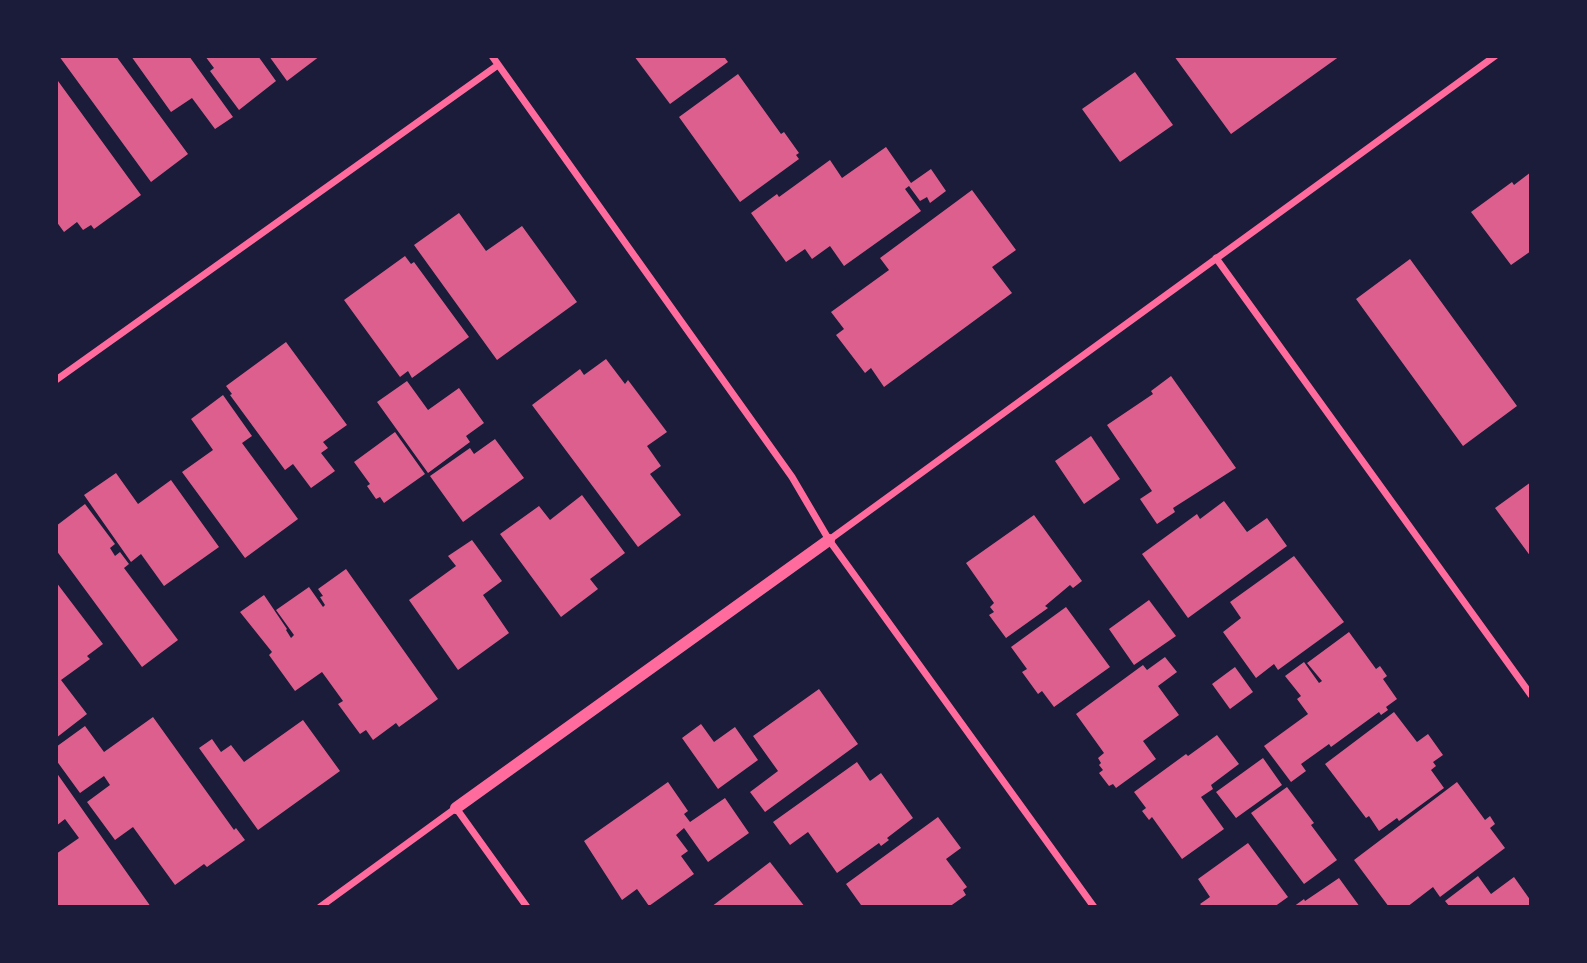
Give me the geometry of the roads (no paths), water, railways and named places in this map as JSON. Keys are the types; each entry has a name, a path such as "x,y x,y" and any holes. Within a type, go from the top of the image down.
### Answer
{"street":[{"path":"492,56 792,477 829,540 1094,907"},
{"path":"320,907 1495,56"},
{"path":"56,380 498,65"},
{"path":"1216,258 1531,695"},
{"path":"456,808 527,907"}]}
